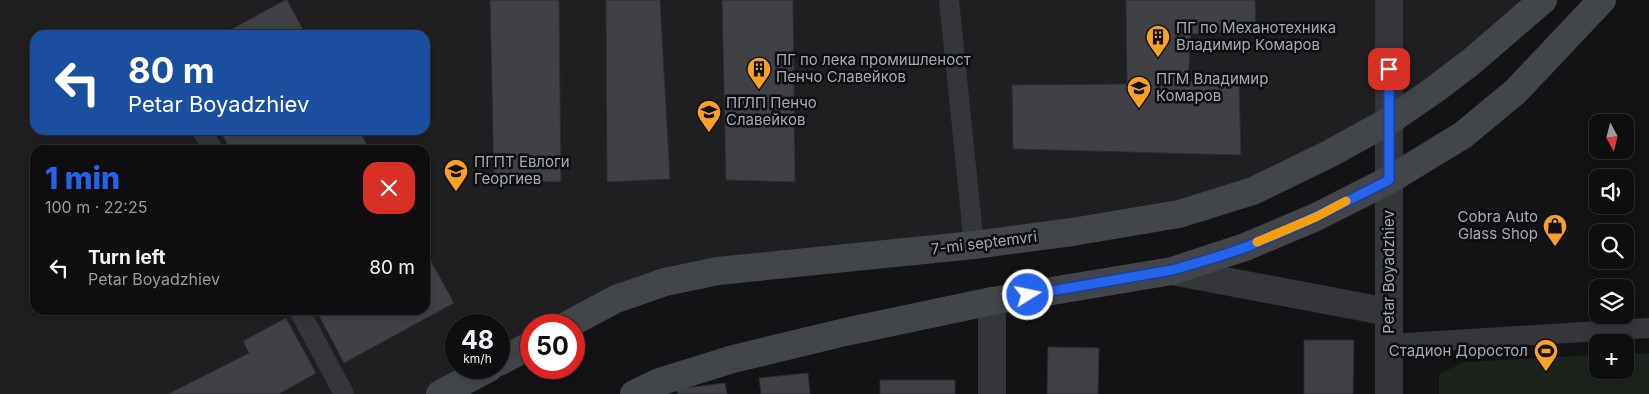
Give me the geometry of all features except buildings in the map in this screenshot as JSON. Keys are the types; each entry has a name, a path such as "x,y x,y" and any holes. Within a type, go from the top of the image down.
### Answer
{"main road":[{"name":"7-mi septemvri","path":"585,316 616,299 665,282 718,271 974,245 1072,232 1178,214 1244,194 1321,158 1389,121 1471,62 1543,0"},
{"path":"634,394 659,388 752,354 845,332 992,302 1172,270 1245,247 1316,217 1389,180 1463,135 1516,91 1602,0"},
{"path":"440,394 468,379"}],"street":[{"name":"Petar Boyadzhiev","path":"1389,0 1389,394"},
{"path":"1172,270 1389,312"},
{"path":"992,302 992,394"}],"lane":[{"path":"949,0 974,245"},
{"path":"302,315 344,394"},
{"path":"1389,344 1649,328"}],"shaded area":[{"path":"0,0 1535,0 1389,121 1253,191 718,271 585,319 585,314 520,314 520,351 510,356 510,314 445,314 445,379 468,379 440,394 0,394"},
{"name":"Стадион Доростол","path":"1649,353 1649,394 1439,394 1439,374 1464,362 1589,355 1589,379 1634,379 1634,354"}],"slow traffic":[{"path":"1257,242 1316,217 1346,201"}],"place":[{"name":"ПГ по Механотехника Владимир Комаров","path":"1158,58"},
{"name":"ПГ по лека промишленост Пенчо Славейков","path":"759,90"},
{"name":"ПГМ Владимир Комаров","path":"1139,109"},
{"name":"ПГЛП Пенчо Славейков","path":"709,133"},
{"name":"ПГПТ Евлоги Георгиев","path":"456,192"},
{"name":"Cobra Auto Glass Shop","path":"1555,247"},
{"name":"Стадион Доростол","path":"1546,372"}],"route":[{"path":"1028,295 1191,265 1245,247 1316,217 1389,180 1389,69"}]}
